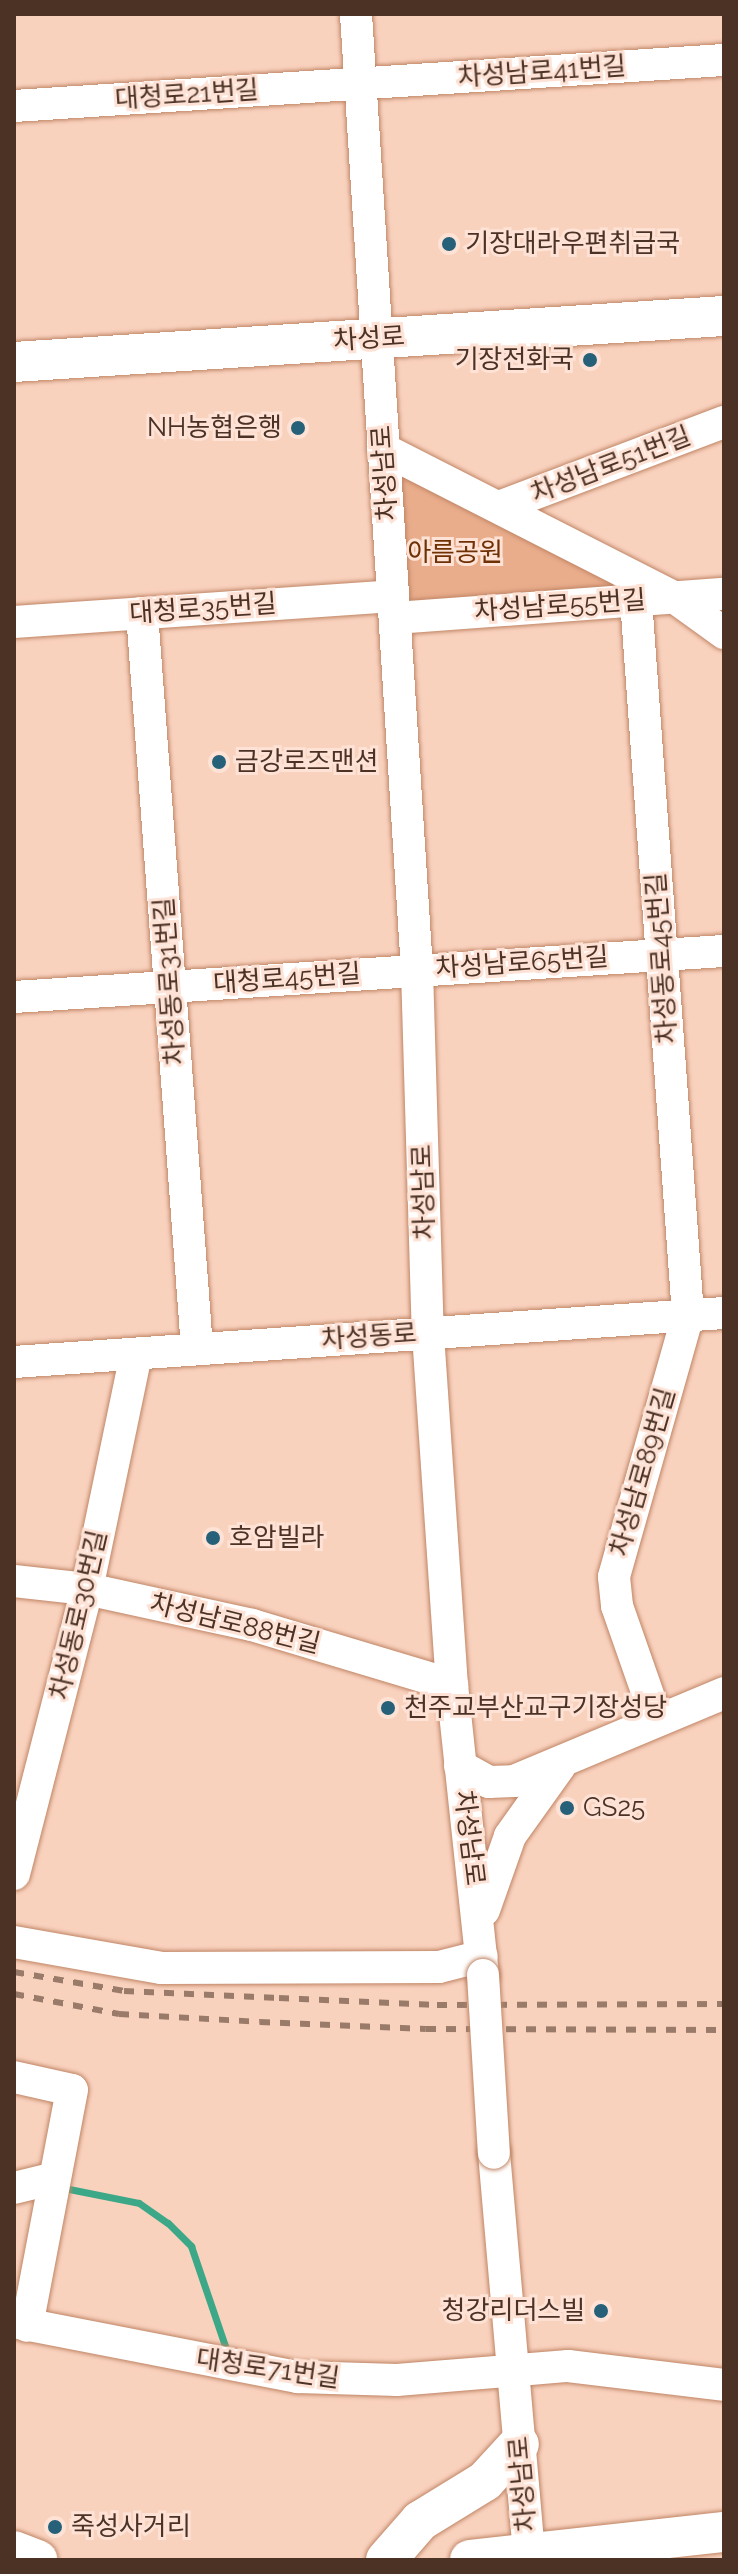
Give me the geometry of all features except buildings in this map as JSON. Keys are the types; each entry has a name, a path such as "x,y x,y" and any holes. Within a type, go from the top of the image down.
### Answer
{"main road":[{"name":"차성로","path":"14,362 724,316"},
{"path":"386,2560 420,2521 485,2481 519,2444"},
{"path":"470,2560 529,2553 656,2550 724,2532"},
{"path":"14,2551 37,2560"}],"street":[{"name":"차성남로","path":"356,14 417,970 428,1334 452,1685 482,1956 494,2153 529,2553"},
{"name":"차성남로41번길","path":"360,84 724,60"},
{"name":"대청로21번길","path":"14,106 360,84"},
{"name":"차성남로51번길","path":"499,507 724,422"},
{"name":"차성남로51번길","path":"383,449 674,597 724,633"},
{"name":"차성남로55번길","path":"394,607 636,600 724,594"},
{"name":"차성동로45번길","path":"636,600 688,1315"},
{"name":"대청로35번길","path":"14,622 142,613 394,607"},
{"name":"차성동로31번길","path":"142,613 197,1348"},
{"name":"차성남로65번길","path":"417,970 724,951"},
{"name":"대청로45번길","path":"14,997 417,970"},
{"name":"차성동로","path":"14,1362 724,1313"},
{"name":"차성남로89번길","path":"657,1720 617,1606 614,1577 688,1315"},
{"name":"차성동로30번길","path":"14,1874 87,1589 136,1355"},
{"name":"차성남로88번길","path":"14,1581 87,1589 252,1625 452,1685"},
{"path":"460,1766 489,1782 502,1782 566,1759 724,1693"},
{"path":"14,1942 161,1968 439,1967 482,1956 487,1894 503,1849 530,1802 566,1759"},
{"name":"대청로71번길","path":"14,2077 72,2090 55,2178 20,2324 298,2377 397,2380 512,2368"},
{"path":"14,2188 55,2178"},
{"path":"512,2368 568,2366 724,2385"}],"green space":[{"name":"아름공원","path":"399,472 632,587 417,606 408,600"}],"waterway":[{"path":"64,2188 139,2203 168,2223 191,2246 226,2349"}],"railway":[{"path":"14,1972 124,1991 279,1998 437,2005 724,2004"},
{"path":"14,1994 119,2014 260,2022 426,2029 724,2030"}],"place":[{"name":"기장대라우편취급국","path":"449,244"},
{"name":"기장전화국","path":"590,360"},
{"name":"NH농협은행","path":"298,428"},
{"name":"금강로즈맨션","path":"219,762"},
{"name":"호암빌라","path":"213,1538"},
{"name":"천주교부산교구기장성당","path":"388,1708"},
{"name":"GS25","path":"567,1808"},
{"name":"청강리더스빌","path":"601,2311"},
{"name":"죽성사거리","path":"55,2527"}]}
